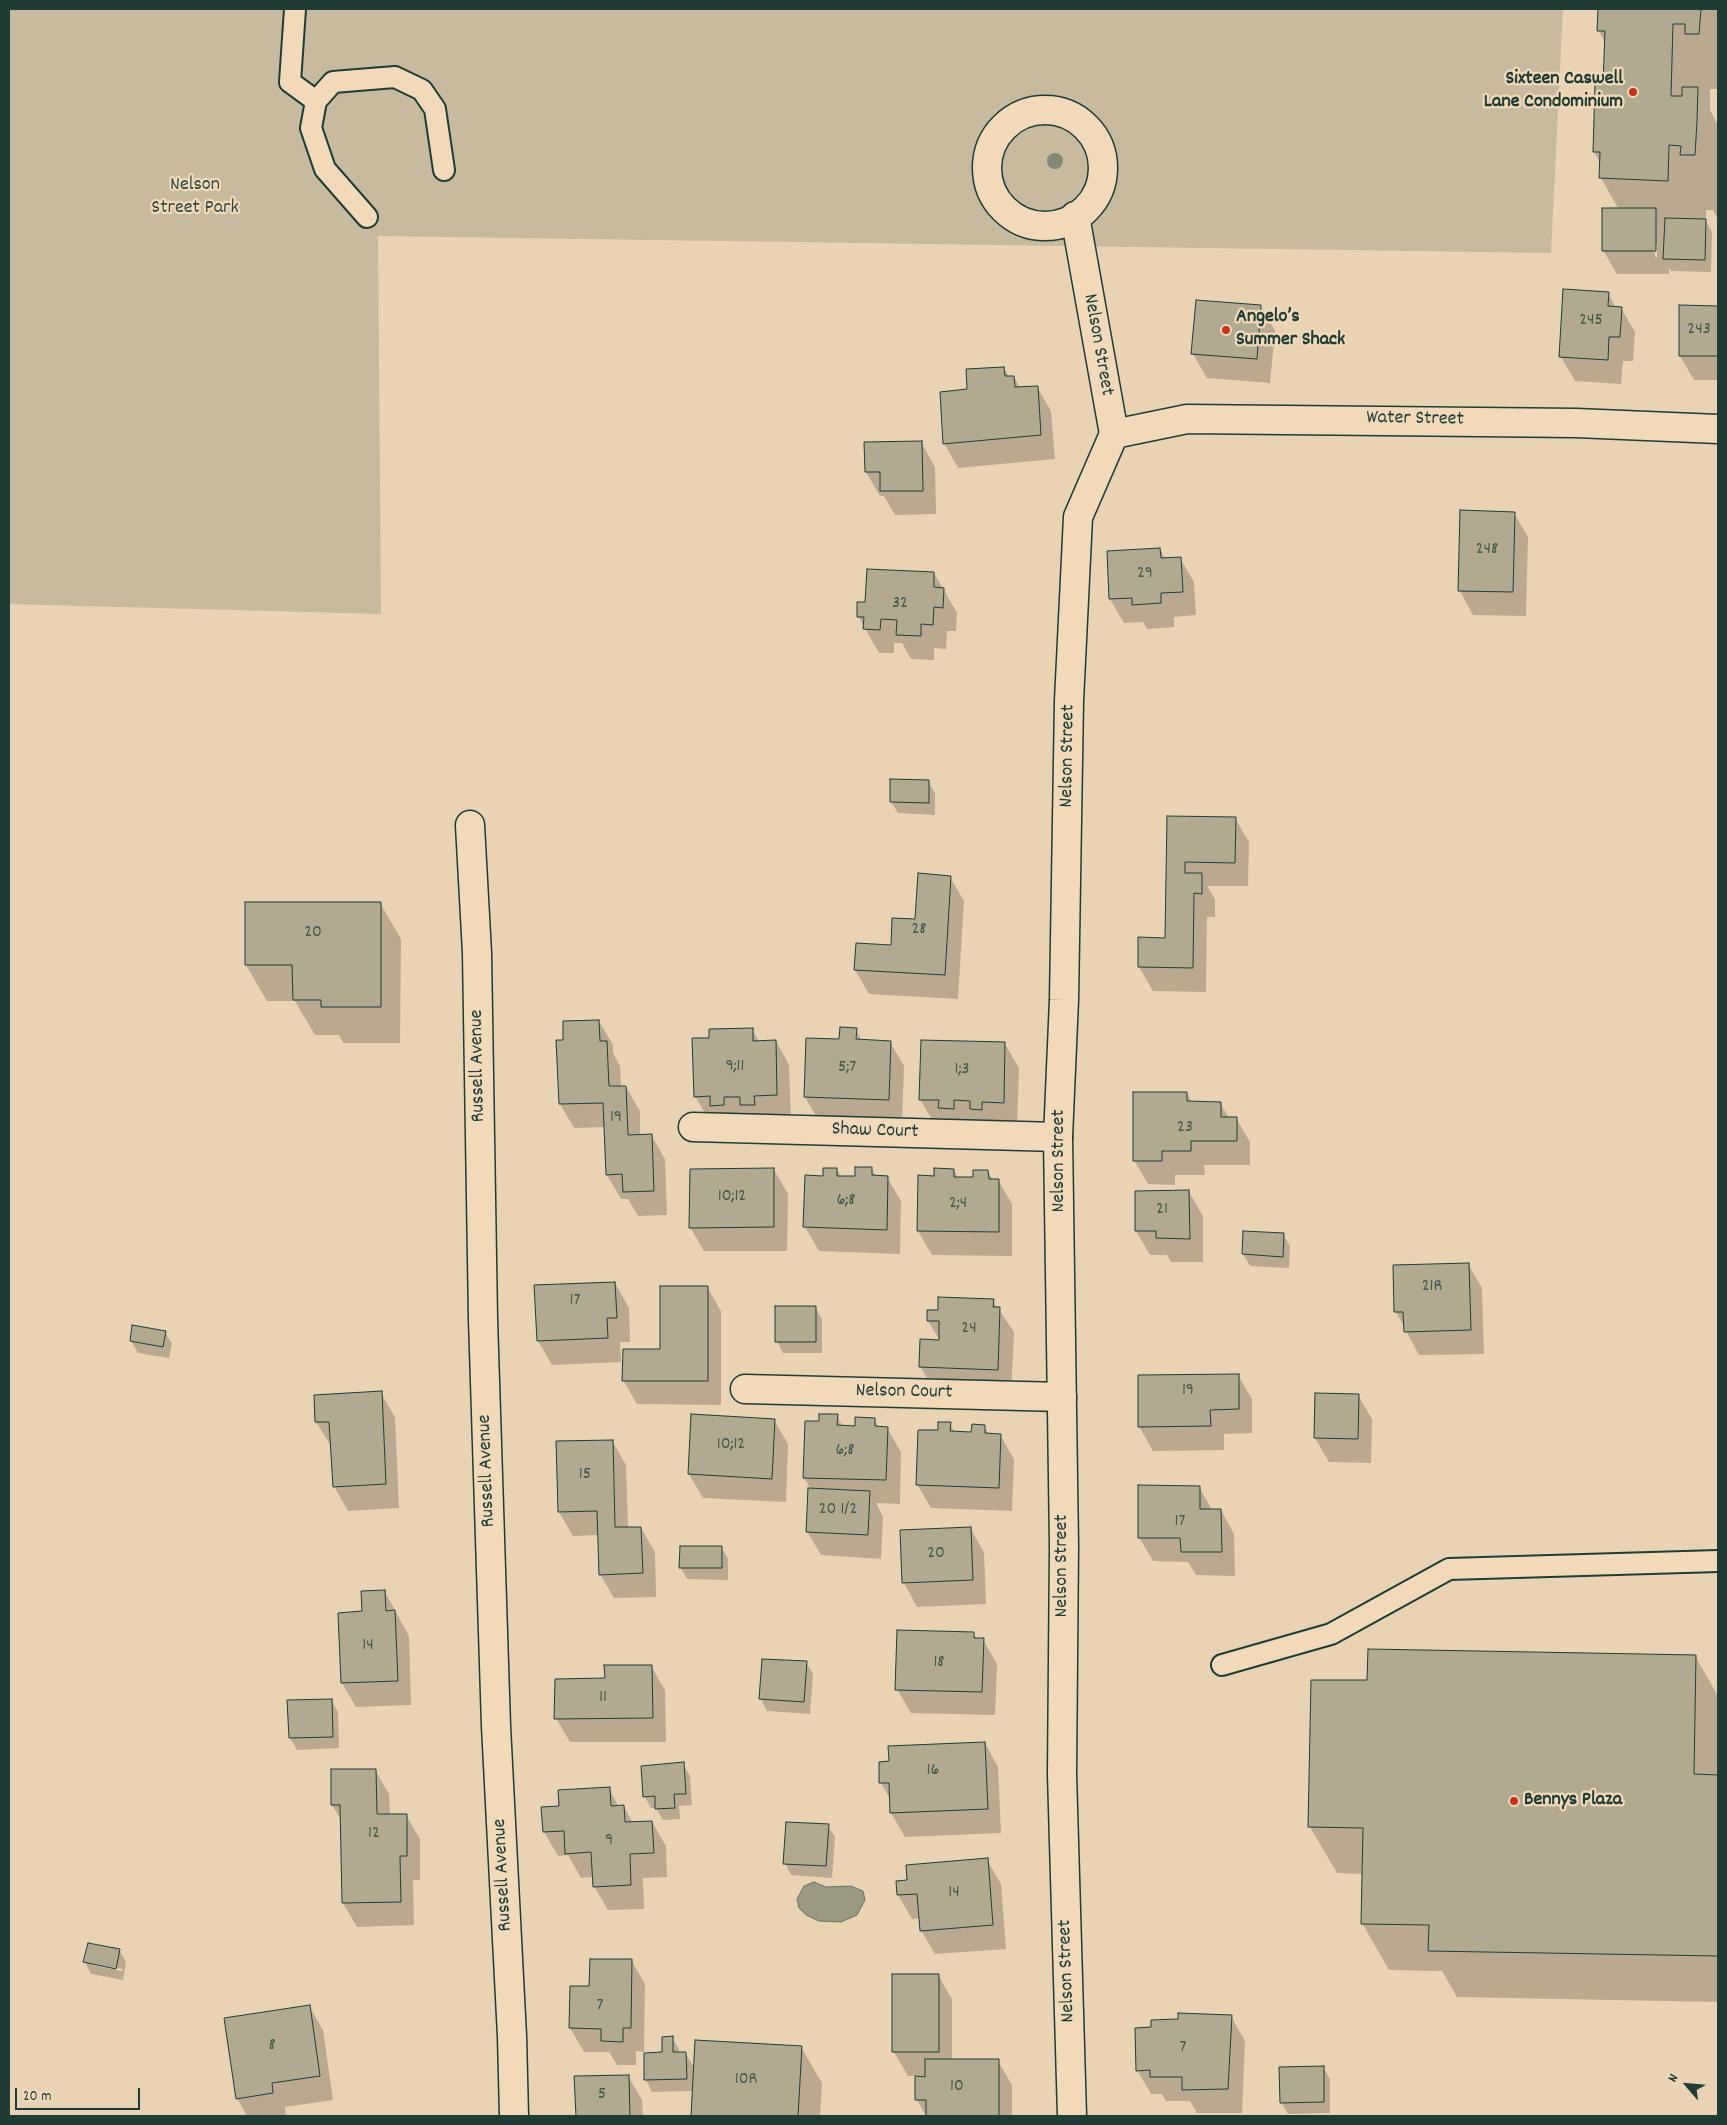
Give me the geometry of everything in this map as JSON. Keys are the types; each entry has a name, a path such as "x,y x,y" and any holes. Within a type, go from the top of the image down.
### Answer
{"street":[{"path":"1034,110 1067,112 1086,125 1103,153 1104,178 1087,209 1075,216 1061,225 1035,226 1004,210 992,194 988,180 989,150 1008,122 1034,110"},
{"name":"Nelson Street","path":"1072,2116 1062,1774 1064,1546 1058,1137 1065,961 1069,701 1078,517 1114,434 1075,216"},
{"name":"Water Street","path":"1114,434 1187,419 1567,423 1718,429"},
{"name":"Russell Avenue","path":"470,825 477,953 483,1319 496,1716 512,2036 514,2116"},
{"name":"Shaw Court","path":"693,1127 1058,1137"},
{"name":"Nelson Court","path":"745,1389 1062,1397"}],"lane":[{"path":"295,9 290,82 316,101"},
{"path":"367,217 325,169 311,128 316,101 334,82 396,77 422,90 434,109 444,170"},
{"path":"1222,1666 1332,1634 1449,1570 1718,1561"}],"green space":[{"name":"Nelson Street Park","path":"9,9 1563,9 1551,253 378,236 381,614 9,604"}],"shaded area":[{"path":"814,1882 826,1887 851,1886 863,1891 865,1900 857,1915 841,1922 819,1921 806,1915 799,1908 797,1899 804,1886"}],"building":[{"name":"Sixteen Caswell Lane Condominium","path":"1598,9 1701,9 1699,34 1685,34 1685,24 1673,24 1671,96 1682,96 1682,87 1698,87 1697,121 1695,155 1680,155 1681,146 1669,145 1668,181 1599,178 1600,152 1593,152 1595,84 1603,84 1605,31 1597,31"},
{"path":"1602,208 1656,208 1656,251 1602,251"},
{"path":"1665,218 1706,219 1705,260 1663,259"},
{"path":"1563,289 1609,292 1608,306 1622,307 1620,337 1609,337 1608,360 1559,357"},
{"name":"Angelo’s Summer Shack","path":"1196,300 1261,305 1257,359 1191,354"},
{"path":"1679,305 1718,306 1718,356 1679,356"},
{"path":"1004,367 1005,376 1014,376 1015,387 1038,386 1041,435 943,444 940,392 967,389 966,369"},
{"path":"922,441 923,491 880,491 880,472 865,472 864,442"},
{"path":"1460,510 1515,512 1513,592 1458,591"},
{"path":"1160,548 1161,558 1181,557 1183,592 1161,593 1161,603 1132,605 1132,598 1109,599 1107,551"},
{"path":"867,569 934,572 934,587 944,588 943,608 934,607 933,625 921,624 921,636 896,635 897,620 881,619 880,630 863,629 864,617 857,617 857,602 865,602"},
{"path":"890,779 929,780 929,803 890,802"},
{"path":"1167,816 1236,817 1235,863 1185,862 1185,873 1202,873 1202,894 1194,893 1193,968 1138,967 1138,937 1165,938"},
{"path":"918,873 951,876 945,975 854,970 856,943 891,945 892,918 915,919"},
{"path":"245,902 381,902 381,1007 321,1007 321,1000 293,1000 292,965 245,965"},
{"path":"599,1020 600,1041 607,1041 609,1086 626,1086 628,1135 652,1134 654,1191 623,1192 622,1174 606,1175 603,1103 559,1104 556,1040 563,1040 563,1021"},
{"path":"840,1027 857,1028 856,1039 891,1041 889,1100 804,1097 806,1038 839,1039"},
{"path":"753,1028 753,1041 776,1040 777,1095 754,1096 755,1105 740,1105 740,1097 724,1097 724,1105 710,1106 710,1096 694,1097 692,1038 709,1038 709,1029"},
{"path":"921,1040 1005,1042 1004,1103 982,1102 982,1110 970,1109 970,1101 954,1100 954,1109 938,1108 939,1100 919,1100"},
{"path":"1133,1092 1187,1092 1187,1101 1221,1102 1221,1117 1237,1117 1237,1141 1191,1141 1191,1151 1162,1151 1162,1161 1133,1161"},
{"path":"855,1167 872,1167 872,1175 888,1176 887,1230 803,1227 805,1175 823,1176 823,1168 837,1168 837,1176 855,1176"},
{"path":"774,1168 774,1227 689,1228 690,1169"},
{"path":"934,1168 954,1169 954,1177 973,1177 973,1170 988,1170 989,1179 999,1179 999,1232 917,1231 918,1175 934,1176"},
{"path":"1189,1190 1190,1239 1156,1238 1156,1231 1135,1231 1135,1191"},
{"path":"1243,1231 1284,1233 1283,1257 1242,1254"},
{"path":"1469,1263 1471,1330 1404,1332 1403,1312 1394,1312 1393,1265"},
{"path":"615,1282 617,1318 607,1318 608,1338 537,1341 534,1285"},
{"path":"660,1286 708,1286 708,1381 622,1381 623,1349 660,1349"},
{"path":"938,1297 994,1299 993,1307 1000,1307 998,1370 919,1367 920,1339 939,1340 939,1321 927,1321 927,1310 938,1310"},
{"path":"775,1306 816,1306 816,1342 775,1342"},
{"path":"132,1325 166,1331 163,1347 130,1341"},
{"path":"1239,1374 1239,1409 1210,1410 1211,1426 1138,1427 1138,1375"},
{"path":"382,1391 386,1484 333,1487 329,1422 315,1422 314,1395"},
{"path":"1315,1393 1359,1394 1358,1439 1314,1438"},
{"path":"691,1414 775,1419 772,1479 688,1474"},
{"path":"819,1414 838,1414 837,1425 855,1426 855,1417 875,1418 875,1426 888,1427 886,1480 803,1478 805,1421 819,1421"},
{"path":"938,1422 951,1422 950,1431 971,1432 972,1424 985,1425 985,1433 1001,1434 999,1488 916,1485 918,1430 938,1430"},
{"path":"613,1440 615,1527 641,1527 643,1573 599,1575 597,1511 558,1512 556,1441"},
{"path":"1138,1485 1200,1486 1200,1509 1221,1509 1222,1552 1181,1552 1180,1538 1138,1538"},
{"path":"808,1488 870,1491 868,1535 806,1532"},
{"path":"971,1527 973,1580 902,1583 900,1530"},
{"path":"680,1546 722,1546 722,1568 679,1568"},
{"path":"385,1590 386,1611 395,1610 398,1681 341,1683 338,1613 362,1611 361,1591"},
{"path":"897,1630 974,1632 974,1638 984,1638 982,1692 895,1690"},
{"name":"Bennys Plaza","path":"1368,1649 1696,1655 1694,1774 1718,1775 1718,1956 1428,1951 1429,1925 1361,1924 1363,1828 1308,1827 1311,1680 1367,1680"},
{"path":"762,1659 807,1661 804,1702 759,1699"},
{"path":"604,1665 652,1665 653,1718 554,1719 555,1679 605,1678"},
{"path":"332,1699 333,1737 289,1738 287,1700"},
{"path":"985,1742 988,1809 890,1813 889,1783 879,1783 879,1762 889,1761 888,1746"},
{"path":"684,1762 686,1794 674,1794 675,1808 655,1809 655,1796 643,1797 641,1766"},
{"path":"331,1769 376,1769 377,1814 407,1814 407,1856 400,1856 401,1902 342,1903 340,1805 331,1805"},
{"path":"610,1787 611,1806 624,1805 625,1822 652,1821 654,1853 630,1854 631,1885 593,1887 591,1852 565,1854 564,1831 543,1832 541,1807 559,1806 558,1790"},
{"path":"786,1822 829,1824 826,1866 783,1864"},
{"path":"988,1858 993,1925 920,1931 917,1894 897,1895 896,1881 907,1880 906,1865"},
{"path":"88,1943 120,1949 116,1969 83,1962"},
{"path":"590,1959 632,1959 631,2028 623,2028 623,2042 601,2041 601,2029 569,2028 570,1986 589,1986"},
{"path":"892,1974 939,1974 939,2052 892,2052"},
{"path":"310,2005 320,2076 272,2083 273,2093 236,2099 224,2018"},
{"path":"1178,2013 1232,2015 1228,2089 1182,2090 1182,2077 1150,2077 1150,2070 1136,2071 1135,2028 1151,2027 1151,2020 1178,2019"},
{"path":"673,2036 673,2052 686,2052 687,2079 644,2080 644,2053 662,2052 662,2037"},
{"path":"695,2040 802,2046 798,2116 691,2116"},
{"path":"925,2059 999,2059 999,2116 926,2116 926,2100 915,2100 915,2076 925,2077"},
{"path":"1324,2066 1324,2102 1280,2103 1279,2067"},
{"path":"629,2075 630,2116 576,2116 574,2076"}],"place":[{"name":"Sixteen Caswell Lane Condominium","path":"1633,92"},
{"name":"Angelo’s Summer Shack","path":"1226,330"},
{"name":"Bennys Plaza","path":"1514,1801"}]}
